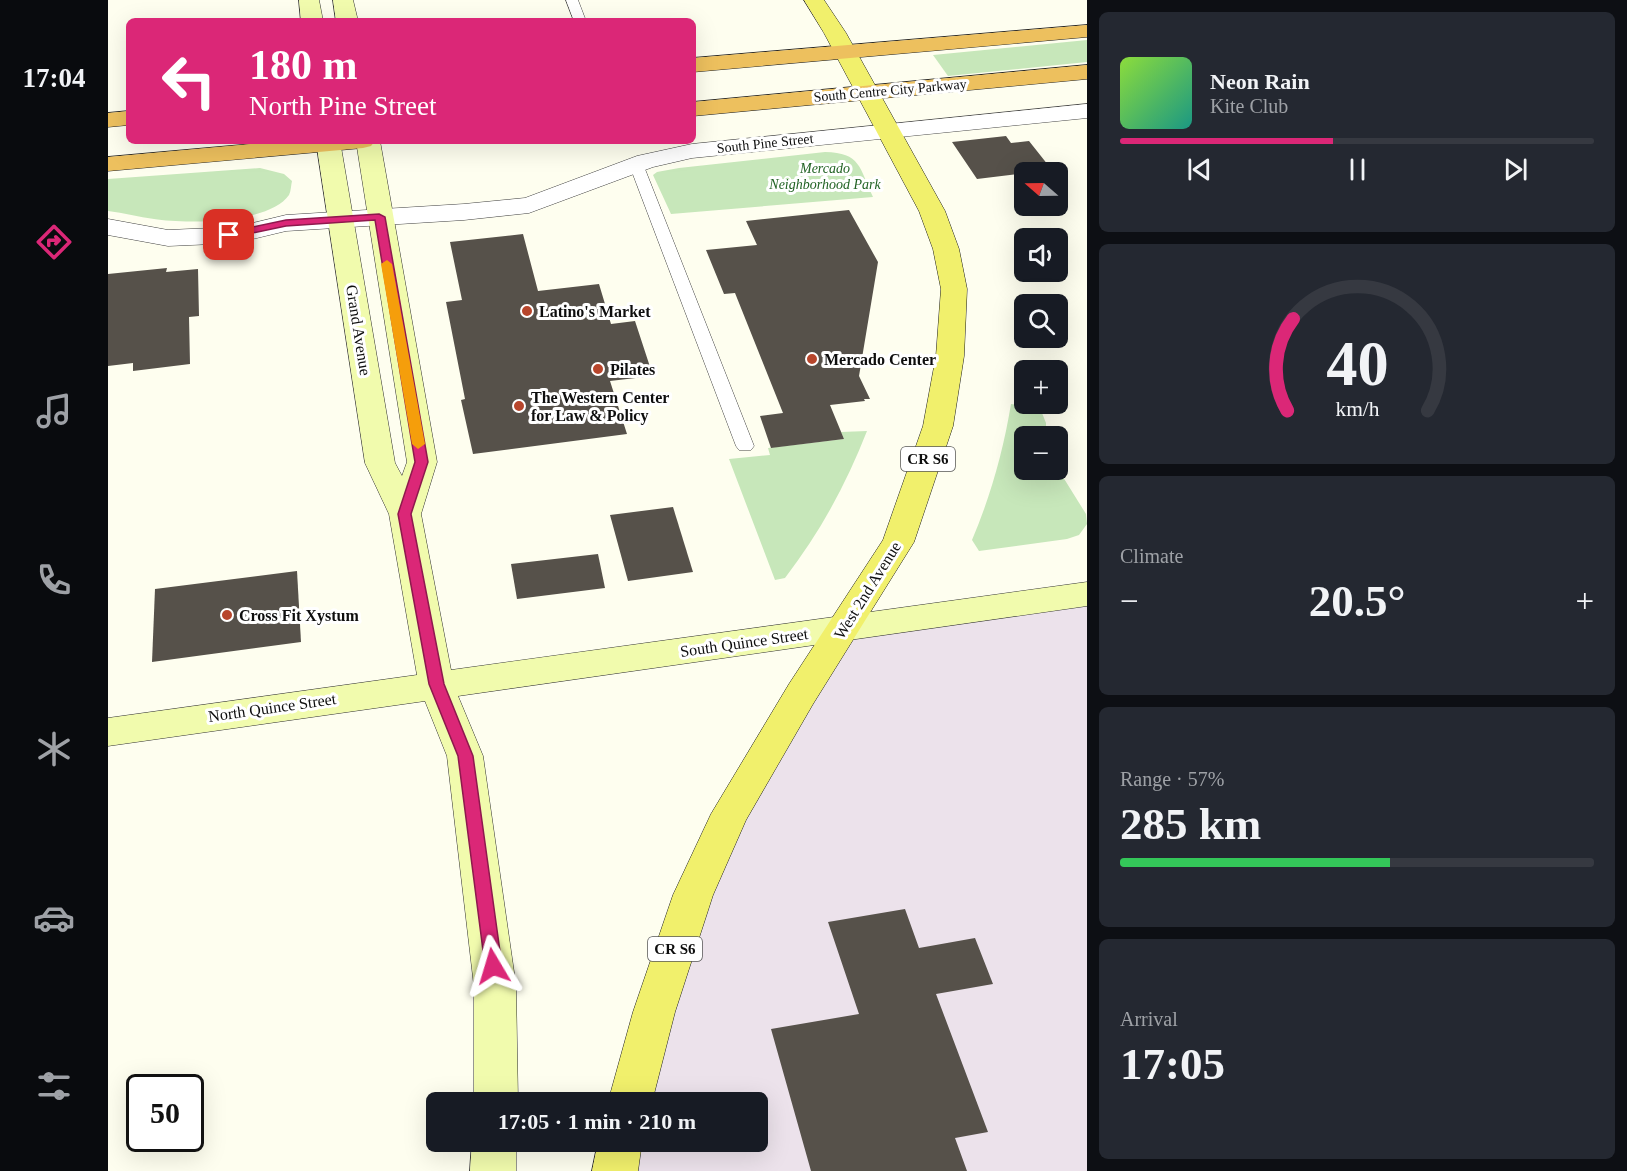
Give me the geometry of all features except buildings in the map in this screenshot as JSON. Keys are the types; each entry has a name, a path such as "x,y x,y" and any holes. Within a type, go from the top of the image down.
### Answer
{"highway":[{"path":"696,65 1087,31"},
{"name":"South Centre City Parkway","path":"696,109 1087,72"},
{"path":"108,120 126,118"},
{"path":"108,164 318,144"}],"main road":[{"path":"309,0 312,18"},
{"path":"343,0 346,18"},
{"name":"West 2nd Avenue","path":"633,1092 654,1012 693,896 730,814 801,694 898,542 938,426 950,357 954,289 946,249 932,211 814,0"},
{"name":"Grand Avenue","path":"329,144 339,219 348,256 380,463 405,514 436,684 465,756 483,877 495,986 496,1092"},
{"name":"Grand Avenue","path":"368,144 422,462 405,514"},
{"name":"South Quince Street","path":"436,684 1087,594"},
{"name":"North Quince Street","path":"108,732 436,684"},
{"path":"493,1171 494,1152"},
{"path":"615,1171 618,1152"}],"street":[{"name":"South Pine Street","path":"108,227 168,238 236,235 286,223 464,212 529,205 636,164 692,151 1087,111"}],"lane":[{"path":"572,0 579,18"},
{"path":"636,164 745,446"}],"shaded area":[{"path":"1087,594 1087,1171 615,1171 618,1152 768,1152 768,1092 633,1092 654,1012 693,895 844,628"}],"green space":[{"path":"1087,40 1087,62 948,76 933,55"},
{"name":"Mercado Neighborhood Park","path":"825,152 846,155 852,159 861,170 873,197 671,214 653,175 657,172 679,168"},
{"path":"260,168 284,174 292,181 289,195 279,205 264,212 226,220 168,221 108,211 108,179"},
{"path":"1011,404 1014,404 1014,414 1042,414 1046,426 1014,426 1014,480 1065,480 1086,514 1087,524 1079,535 1067,539 979,551 972,540 996,473"},
{"path":"867,431 841,489 821,526 785,578 775,580 729,459 770,455 768,448 844,439 841,432"}],"slow traffic":[{"path":"387,264 418,444"}],"place":[{"name":"Latino's Market","path":"527,311"},
{"name":"Mercado Center","path":"812,359"},
{"name":"Pilates","path":"598,369"},
{"name":"The Western Center for Law & Policy","path":"519,406"},
{"name":"Cross Fit Xystum","path":"227,615"}],"route":[{"path":"229,235 286,223 379,217 422,462 405,514 436,684 465,756 493,966"}]}
